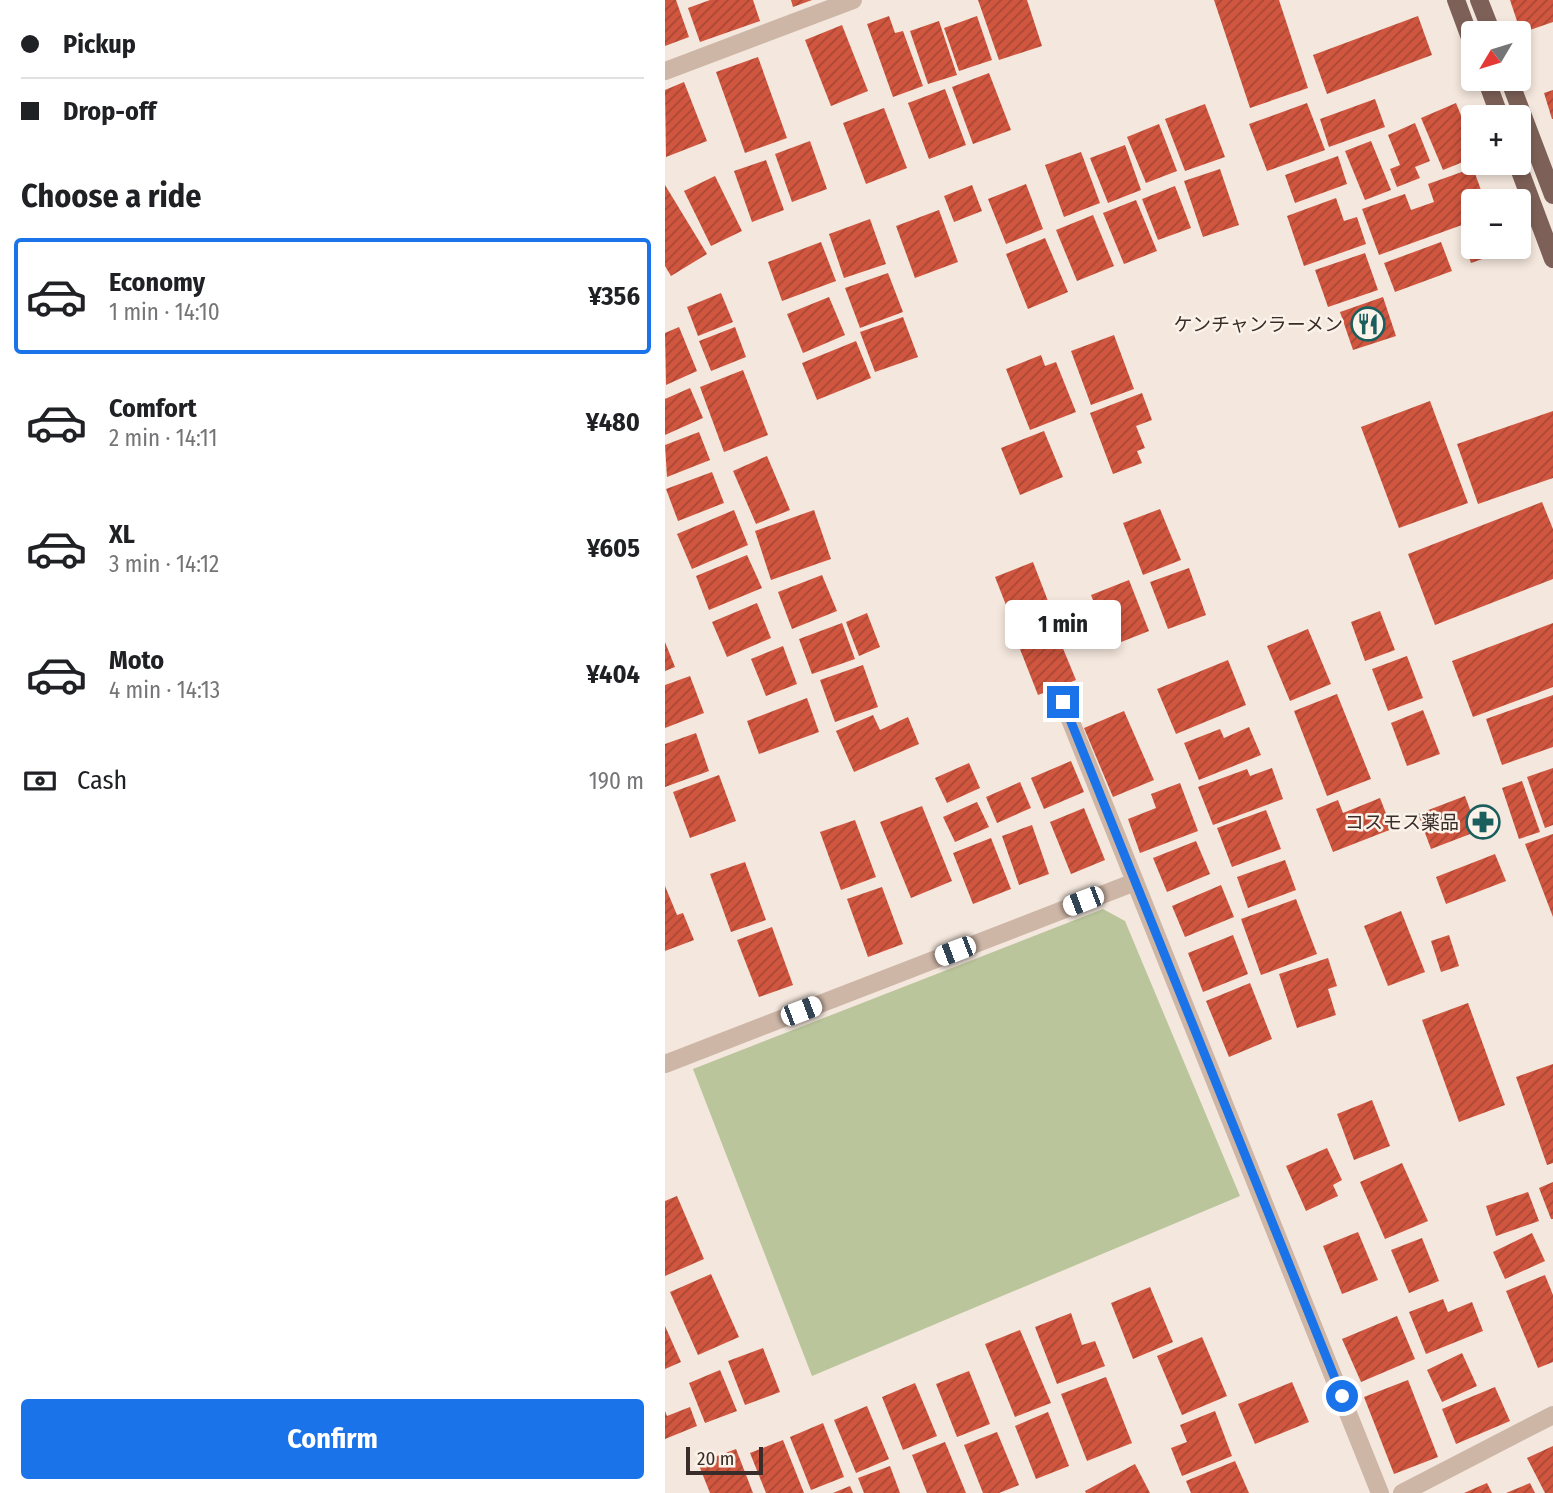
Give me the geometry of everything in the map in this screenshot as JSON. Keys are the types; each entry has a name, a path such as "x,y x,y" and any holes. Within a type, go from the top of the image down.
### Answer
{"main road":[{"path":"1456,0 1464,21"},
{"path":"1479,0 1487,21"},
{"path":"1514,91 1553,195"},
{"path":"1522,175 1553,259"}],"street":[{"path":"665,71 853,0"},
{"path":"1063,702 1380,1493"},
{"path":"665,1064 1135,882"},
{"path":"1402,1493 1553,1415"}],"green space":[{"path":"1103,909 1125,921 1240,1196 812,1376 693,1069"}],"building":[{"path":"665,0 676,0 689,37 665,46"},
{"path":"710,0 753,0 760,21 700,42 688,8"},
{"path":"791,0 812,0 793,7"},
{"path":"978,0 1027,0 1042,46 999,60"},
{"path":"1214,0 1279,0 1308,88 1250,108"},
{"path":"1510,0 1553,0 1553,22 1531,30 1531,21 1517,21"},
{"path":"889,16 895,33 903,31 923,86 893,97 867,24"},
{"path":"977,16 992,60 959,71 944,28"},
{"path":"1418,16 1432,55 1327,94 1313,55"},
{"path":"939,21 957,75 928,84 910,31"},
{"path":"842,25 868,91 831,106 805,40"},
{"path":"758,57 787,138 745,153 716,72"},
{"path":"989,73 1011,130 973,144 952,87"},
{"path":"684,82 707,141 666,157 665,90"},
{"path":"945,89 966,145 929,159 908,103"},
{"path":"1553,90 1553,119 1552,119 1544,93"},
{"path":"1375,99 1385,127 1329,147 1320,119"},
{"path":"1307,103 1325,150 1267,171 1249,124"},
{"path":"1456,103 1461,115 1461,163 1443,170 1421,118"},
{"path":"1205,104 1225,157 1185,171 1165,119"},
{"path":"884,108 907,168 866,184 843,123"},
{"path":"1415,123 1430,161 1415,167 1420,178 1397,187 1390,169 1400,165 1388,135"},
{"path":"1159,124 1177,171 1146,183 1127,137"},
{"path":"810,141 827,189 792,202 775,154"},
{"path":"1371,141 1391,190 1365,200 1345,151"},
{"path":"1125,145 1141,190 1108,203 1090,158"},
{"path":"1081,152 1100,203 1064,217 1045,165"},
{"path":"1338,156 1347,184 1295,203 1285,175"},
{"path":"766,160 784,210 752,222 734,171"},
{"path":"1220,169 1239,225 1203,237 1184,181"},
{"path":"1461,172 1461,175 1476,175 1481,189 1461,189 1461,225 1379,255 1362,209 1405,194 1411,210 1434,202 1428,184"},
{"path":"715,176 742,231 711,246 684,191"},
{"path":"1026,184 1043,229 1006,244 988,199"},
{"path":"665,185 707,254 671,276 665,266"},
{"path":"972,185 982,211 954,222 944,196"},
{"path":"1175,186 1191,228 1158,240 1142,199"},
{"path":"1336,198 1344,221 1357,217 1366,244 1304,266 1287,216"},
{"path":"1136,200 1157,251 1124,264 1103,213"},
{"path":"939,210 958,262 915,278 896,226"},
{"path":"1093,215 1114,266 1077,281 1056,230"},
{"path":"870,219 886,264 844,278 829,234"},
{"path":"1045,238 1068,292 1028,309 1006,254"},
{"path":"821,242 836,281 782,301 768,262"},
{"path":"1441,242 1452,271 1395,292 1384,263"},
{"path":"1365,253 1378,290 1328,307 1315,270"},
{"path":"888,273 903,312 860,328 845,288"},
{"path":"721,293 733,322 698,336 687,307"},
{"path":"829,297 845,335 803,353 787,314"},
{"name":"ケンチャンラーメン","path":"1383,297 1396,336 1353,350 1340,312"},
{"path":"903,317 918,357 875,372 860,332"},
{"path":"679,327 697,371 666,385 665,333"},
{"path":"735,327 746,357 711,371 699,341"},
{"path":"1114,335 1134,389 1091,405 1071,351"},
{"path":"856,341 871,378 817,400 802,363"},
{"path":"1041,355 1045,366 1056,362 1076,412 1030,430 1006,369"},
{"path":"743,370 768,435 724,452 700,387"},
{"path":"690,388 703,418 665,435 665,399"},
{"path":"1142,393 1152,420 1136,426 1145,448 1137,451 1142,463 1113,474 1090,413"},
{"path":"1430,401 1468,503 1399,528 1361,427"},
{"path":"1553,411 1553,478 1478,504 1457,444"},
{"path":"1044,431 1063,477 1020,495 1001,448"},
{"path":"699,432 710,460 667,477 665,445"},
{"path":"767,456 790,510 756,524 733,471"},
{"path":"712,472 724,503 678,521 666,489"},
{"path":"1542,502 1553,529 1553,579 1435,625 1408,554"},
{"path":"1160,509 1181,560 1143,575 1123,523"},
{"path":"734,510 748,545 692,569 677,534"},
{"path":"814,510 831,559 771,580 755,531"},
{"path":"747,555 762,588 709,610 696,576"},
{"path":"1033,562 1053,614 1015,628 995,577"},
{"path":"1189,568 1206,615 1168,629 1150,582"},
{"path":"822,575 837,611 792,629 778,592"},
{"path":"1129,580 1149,631 1111,646 1091,595"},
{"path":"757,603 771,638 727,657 712,622"},
{"path":"1380,611 1395,650 1365,661 1351,622"},
{"path":"867,613 880,647 859,656 846,622"},
{"path":"842,623 855,659 812,674 799,639"},
{"path":"1553,623 1553,687 1473,717 1452,661"},
{"path":"1055,629 1076,680 1038,695 1018,644"},
{"path":"1308,629 1331,684 1290,701 1267,646"},
{"path":"665,642 675,667 665,671"},
{"path":"783,646 797,684 766,696 751,659"},
{"path":"1407,656 1423,698 1388,711 1372,669"},
{"path":"1228,660 1246,705 1176,734 1157,689"},
{"path":"863,665 878,707 835,722 820,680"},
{"path":"690,676 704,713 665,728 665,685"},
{"path":"1337,694 1371,779 1327,796 1294,711"},
{"path":"1553,695 1553,747 1502,765 1486,719"},
{"path":"807,698 819,732 759,754 747,721"},
{"path":"1423,710 1440,754 1407,766 1391,723"},
{"path":"1124,711 1154,780 1113,797 1084,728"},
{"path":"873,715 880,730 908,717 919,744 854,772 836,731"},
{"path":"1249,727 1261,755 1199,780 1184,743 1220,729 1224,738"},
{"path":"696,733 709,771 665,787 665,744"},
{"path":"1071,761 1084,792 1044,809 1031,778"},
{"path":"969,763 980,788 947,803 935,778"},
{"path":"1272,768 1283,799 1213,825 1198,787 1247,769 1250,776"},
{"path":"1553,768 1553,825 1545,828 1527,777"},
{"path":"719,775 736,821 690,838 673,792"},
{"path":"1522,781 1540,832 1519,839 1502,788"},
{"path":"1020,782 1031,808 997,823 986,797"},
{"path":"1180,783 1198,831 1140,853 1128,819 1156,808 1151,794"},
{"path":"1465,796 1478,831 1431,849 1418,814"},
{"path":"1380,798 1392,829 1333,852 1316,809 1338,800 1343,813"},
{"path":"977,802 989,827 955,842 943,817"},
{"path":"922,806 952,881 911,898 880,822"},
{"path":"1084,808 1105,860 1071,874 1050,822"},
{"path":"1266,810 1281,849 1232,867 1217,828"},
{"path":"855,820 876,877 841,890 820,832"},
{"path":"1032,825 1049,874 1019,885 1002,836"},
{"path":"1553,834 1553,917 1525,844"},
{"path":"991,838 1011,889 973,904 953,853"},
{"path":"1196,841 1210,874 1167,892 1153,858"},
{"path":"1495,854 1506,881 1446,904 1436,877"},
{"path":"1285,860 1296,890 1248,908 1237,877"},
{"path":"745,862 766,920 731,932 710,874"},
{"path":"1221,885 1234,917 1185,937 1172,906"},
{"path":"665,886 677,915 683,913 694,940 665,951"},
{"path":"882,887 903,944 868,957 847,899"},
{"path":"1296,899 1317,954 1261,975 1241,919"},
{"path":"1401,911 1425,972 1388,986 1364,926"},
{"path":"772,927 793,985 759,997 737,940"},
{"path":"1233,935 1248,974 1203,992 1188,953"},
{"path":"1449,935 1459,966 1441,972 1431,941"},
{"path":"1328,958 1337,986 1328,989 1336,1015 1297,1028 1279,974"},
{"path":"1250,983 1272,1039 1229,1057 1206,1001"},
{"path":"1468,1003 1505,1105 1459,1122 1422,1020"},
{"path":"1553,1064 1553,1163 1547,1165 1516,1077"},
{"path":"1372,1100 1390,1146 1354,1160 1337,1114"},
{"path":"1327,1148 1342,1180 1333,1185 1338,1196 1306,1211 1286,1166"},
{"path":"1402,1163 1428,1221 1385,1239 1360,1182"},
{"path":"1553,1182 1553,1219 1551,1219 1539,1188"},
{"path":"1528,1192 1539,1221 1496,1236 1486,1206"},
{"path":"677,1196 704,1259 665,1276 665,1201"},
{"path":"1358,1232 1378,1280 1342,1294 1323,1246"},
{"path":"1532,1233 1545,1261 1505,1279 1493,1252"},
{"path":"1422,1238 1439,1281 1409,1293 1391,1250"},
{"path":"711,1274 739,1337 698,1355 670,1292"},
{"path":"1545,1275 1553,1295 1553,1362 1538,1368 1506,1291"},
{"path":"1150,1287 1173,1342 1133,1359 1111,1303"},
{"path":"1443,1299 1448,1312 1472,1302 1483,1331 1426,1354 1409,1312"},
{"path":"1071,1313 1082,1345 1095,1341 1105,1366 1057,1384 1035,1327"},
{"path":"1397,1316 1415,1359 1361,1382 1342,1339"},
{"path":"665,1326 681,1362 665,1369"},
{"path":"1020,1330 1051,1403 1015,1417 985,1344"},
{"path":"1202,1337 1227,1396 1182,1415 1157,1356"},
{"path":"763,1348 780,1392 745,1405 728,1361"},
{"path":"1462,1353 1477,1386 1442,1402 1427,1370"},
{"path":"720,1370 737,1411 705,1423 689,1383"},
{"path":"969,1371 990,1424 957,1437 936,1384"},
{"path":"1106,1377 1132,1443 1087,1461 1061,1394"},
{"path":"1408,1380 1438,1457 1394,1474 1364,1397"},
{"path":"1292,1382 1309,1422 1255,1444 1238,1404"},
{"path":"915,1383 937,1436 903,1450 882,1397"},
{"path":"1495,1387 1510,1421 1456,1444 1442,1409"},
{"path":"867,1406 889,1459 856,1473 834,1420"},
{"path":"690,1407 697,1426 665,1439 665,1411 667,1416"},
{"path":"1215,1411 1232,1456 1182,1476 1171,1448 1187,1442 1180,1425"},
{"path":"1048,1412 1069,1466 1036,1479 1015,1426"},
{"path":"823,1423 844,1477 811,1490 790,1437"},
{"path":"997,1432 1019,1485 999,1493 983,1493 964,1445"},
{"path":"783,1440 804,1493 766,1493 750,1453"},
{"path":"945,1442 966,1493 927,1493 912,1455"},
{"path":"1553,1446 1553,1493 1545,1493 1527,1458"},
{"path":"736,1449 753,1493 710,1493 698,1463"},
{"path":"1235,1461 1249,1493 1191,1493 1186,1481"},
{"path":"1135,1464 1150,1493 1086,1493 1085,1491"},
{"path":"890,1466 900,1493 864,1493 858,1478"},
{"path":"1487,1483 1492,1493 1464,1493"},
{"path":"1530,1483 1535,1493 1506,1493"},
{"path":"850,1486 853,1493 833,1493"}],"place":[{"name":"ケンチャンラーメン","path":"1368,324"},
{"name":"コスモス薬品","path":"1483,822"}],"route":[{"path":"1063,702 1342,1396"}]}
